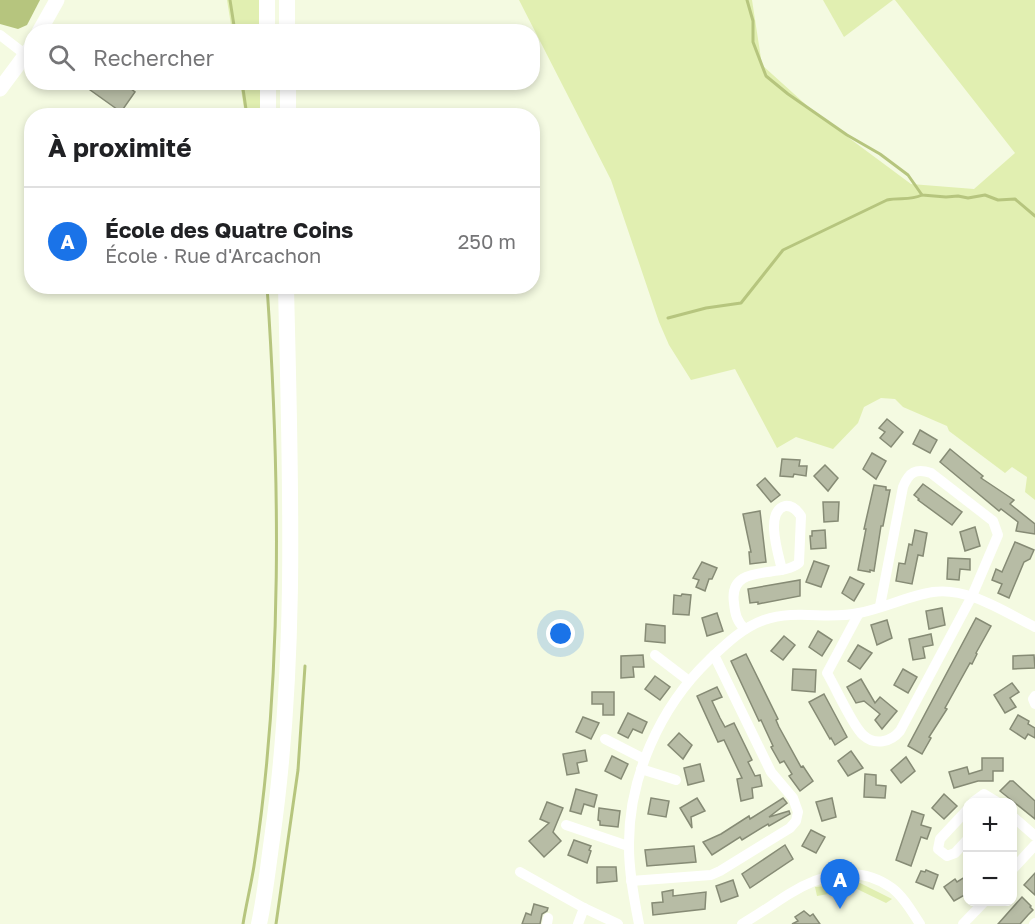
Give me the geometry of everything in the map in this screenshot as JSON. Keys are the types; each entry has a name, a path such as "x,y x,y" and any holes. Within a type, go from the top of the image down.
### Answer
{"main road":[{"path":"267,0 267,24"},
{"path":"287,0 287,24"},
{"path":"268,90 268,108"},
{"path":"288,90 288,108"},
{"path":"259,924 276,811 288,668 291,515 285,294"}],"street":[{"path":"44,24 57,0"},
{"path":"0,36 24,48"},
{"path":"0,90 24,57"},
{"path":"860,613 827,673 864,736 879,742 895,737 900,730 972,596 998,535 993,521 931,473 923,470 910,474 903,487 880,606"},
{"path":"745,629 739,623 733,599 737,584 743,578 792,569 799,563 801,516 797,510 785,506 779,510 773,523 782,570"},
{"path":"639,924 631,881 628,846 635,792 643,764 664,717 689,681 714,655 745,629 762,621 786,615 860,613 936,592 972,596 1035,627"},
{"path":"631,881 711,875 790,828 796,821 798,812 793,798 771,772 714,655"},
{"path":"655,656 689,681"},
{"path":"1035,696 1033,699 1035,704"},
{"path":"604,739 643,764 676,780"},
{"path":"963,814 940,839 938,849 947,856 955,853 963,844"},
{"path":"1017,820 1035,836"},
{"path":"566,825 628,846"},
{"path":"1017,864 1035,844"},
{"path":"520,872 584,908 618,924"},
{"path":"742,924 818,878 844,873 869,877 892,889 904,901 920,924"},
{"path":"963,924 980,906"},
{"path":"578,924 584,908"}],"shaded area":[{"path":"0,0 40,0 24,26 18,29 0,24"},
{"path":"227,0 261,0 261,24 231,24"},
{"path":"519,0 752,0 762,65 814,112 911,184 974,189 1015,153 895,0 1035,0 1035,500 1025,492 1027,477 1012,467 1005,473 949,431 947,426 903,407 895,399 881,398 864,407 858,423 833,449 796,437 777,448 735,369 691,380 669,345 659,322 611,180 540,41 540,24 531,24"},
{"path":"823,0 893,0 844,37"},
{"path":"241,90 261,90 262,108 244,108"},
{"path":"860,883 892,899 886,903 857,889 817,896 815,887"}],"building":[{"path":"90,90 132,90 135,92 124,108 115,108"},
{"path":"887,419 903,432 891,447 880,438 885,432 879,428"},
{"path":"920,430 937,440 930,453 913,444"},
{"path":"950,449 983,476 981,478 1014,500 1010,504 1035,524 1035,534 1016,531 1018,522 1001,509 999,511 940,462"},
{"path":"872,453 886,461 876,479 863,469"},
{"path":"782,459 800,460 799,466 807,466 806,476 794,474 793,477 780,476"},
{"path":"825,465 838,478 828,491 814,476"},
{"path":"765,478 780,495 771,502 757,485"},
{"path":"923,484 962,512 952,525 914,495"},
{"path":"874,485 890,490 883,526 881,526 874,571 870,570 870,572 858,570"},
{"path":"823,502 839,502 838,521 824,522"},
{"path":"760,511 766,562 750,564 749,552 751,552 743,514"},
{"path":"975,527 980,546 965,551 960,532"},
{"path":"825,530 826,548 811,549 812,531"},
{"path":"915,530 927,533 923,556 918,555 912,584 896,581 899,563 905,564 909,544 912,545"},
{"path":"1015,542 1034,550 1030,559 1024,562 1009,598 998,593 1002,584 992,580 996,569 1002,572"},
{"path":"948,558 970,559 970,570 960,569 959,580 947,579"},
{"path":"814,561 829,566 821,587 806,582"},
{"path":"702,562 717,568 712,579 709,579 705,591 696,587 699,580 693,578"},
{"path":"850,577 864,584 854,601 842,593"},
{"path":"800,580 800,596 758,604 758,602 750,603 748,589"},
{"path":"682,594 691,595 689,615 673,614 674,595 681,596"},
{"path":"942,608 945,625 929,629 926,611"},
{"path":"717,613 723,631 707,636 702,618"},
{"path":"976,618 991,626 972,664 970,663 945,708 947,709 929,737 931,738 922,754 908,746"},
{"path":"887,620 892,638 877,645 871,625"},
{"path":"646,624 665,626 665,643 645,641"},
{"path":"818,631 832,640 822,656 809,647"},
{"path":"931,634 933,645 923,647 925,658 913,660 909,639"},
{"path":"784,636 795,645 783,660 771,651"},
{"path":"858,645 872,653 860,669 848,661"},
{"path":"746,654 778,719 776,720 779,727 801,767 803,766 813,781 800,791 789,776 792,774 784,761 780,763 771,747 773,746 761,720 759,721 731,661"},
{"path":"643,655 644,667 633,667 634,677 621,678 621,656"},
{"path":"1034,655 1035,668 1013,669 1013,656"},
{"path":"793,669 816,670 815,692 792,690"},
{"path":"903,669 917,677 908,693 894,685"},
{"path":"655,676 670,687 660,700 645,689"},
{"path":"861,679 875,703 880,697 897,711 882,729 875,720 880,714 864,701 856,703 847,687"},
{"path":"1012,683 1019,692 1010,698 1016,707 1005,713 994,695"},
{"path":"717,687 722,697 712,701 720,718 725,727 734,723 752,760 748,762 755,776 760,775 762,786 752,788 753,798 741,801 737,779 742,778 724,740 718,742 697,696"},
{"path":"592,692 614,692 614,715 603,715 603,704 592,704"},
{"path":"824,694 847,737 835,745 809,702"},
{"path":"628,713 647,722 642,733 633,729 628,738 618,733"},
{"path":"1018,715 1029,721 1028,724 1035,728 1035,738 1028,734 1025,739 1010,729"},
{"path":"583,717 599,723 591,739 576,732"},
{"path":"679,733 692,745 683,759 668,745"},
{"path":"585,750 587,761 577,763 579,773 567,775 563,754"},
{"path":"851,751 863,768 848,776 838,761"},
{"path":"612,756 628,764 621,779 605,771"},
{"path":"906,757 915,771 901,783 891,770"},
{"path":"982,758 1003,758 1003,771 993,771 993,781 978,781 954,788 949,772 967,767 969,774 982,770"},
{"path":"700,764 704,781 688,785 684,768"},
{"path":"865,774 876,775 876,785 886,786 885,798 864,797"},
{"path":"1010,781 1013,781 1035,801 1035,819 1017,805 1017,798 1009,798 1000,791"},
{"path":"576,789 597,795 594,807 584,804 581,814 570,811"},
{"path":"944,794 957,806 944,819 932,808"},
{"path":"651,798 669,801 666,817 648,814"},
{"path":"697,798 705,811 691,817 692,828 680,808"},
{"path":"783,798 787,803 769,817 789,811 790,814 769,826 768,824 742,840 740,837 712,855 703,842 721,834 749,816 750,819"},
{"path":"832,798 836,817 822,821 816,802"},
{"path":"547,802 563,808 553,832 561,841 544,857 529,841 549,823 540,819"},
{"path":"599,808 620,811 618,827 600,825"},
{"path":"912,811 924,815 921,825 931,828 927,839 921,837 911,866 896,860"},
{"path":"811,830 825,837 816,853 802,846"},
{"path":"574,840 591,846 587,863 568,855"},
{"path":"785,845 793,859 750,888 742,874"},
{"path":"694,846 696,862 647,866 645,850"},
{"path":"597,867 616,867 617,881 597,883"},
{"path":"926,870 938,875 933,889 916,882 921,871"},
{"path":"1035,873 1035,895 1024,885"},
{"path":"963,878 963,896 954,901 944,887 955,879 957,882"},
{"path":"733,880 738,896 721,902 716,886"},
{"path":"673,890 673,896 706,892 705,909 653,915 652,903 663,902 662,892"},
{"path":"1022,897 1033,910 1020,924 998,924 1014,906 1017,906"},
{"path":"534,904 548,908 542,914 540,924 522,924 526,913 531,915"},
{"path":"804,911 810,916 813,914 820,924 792,924 798,921 795,917"}],"waterway":[{"path":"230,0 234,24"},
{"path":"747,0 753,21 753,42 766,76 788,94 908,175 922,195 968,198 985,195 998,200 1015,199 1035,216"},
{"path":"243,90 246,108"},
{"path":"668,318 706,308 741,303 783,250 887,200 922,195"},
{"path":"243,924 254,866 263,795 274,650 275,430 267,294"},
{"path":"276,924 298,770 305,666"}],"place":[{"name":"École des Quatre Coins","path":"840,909"}]}
